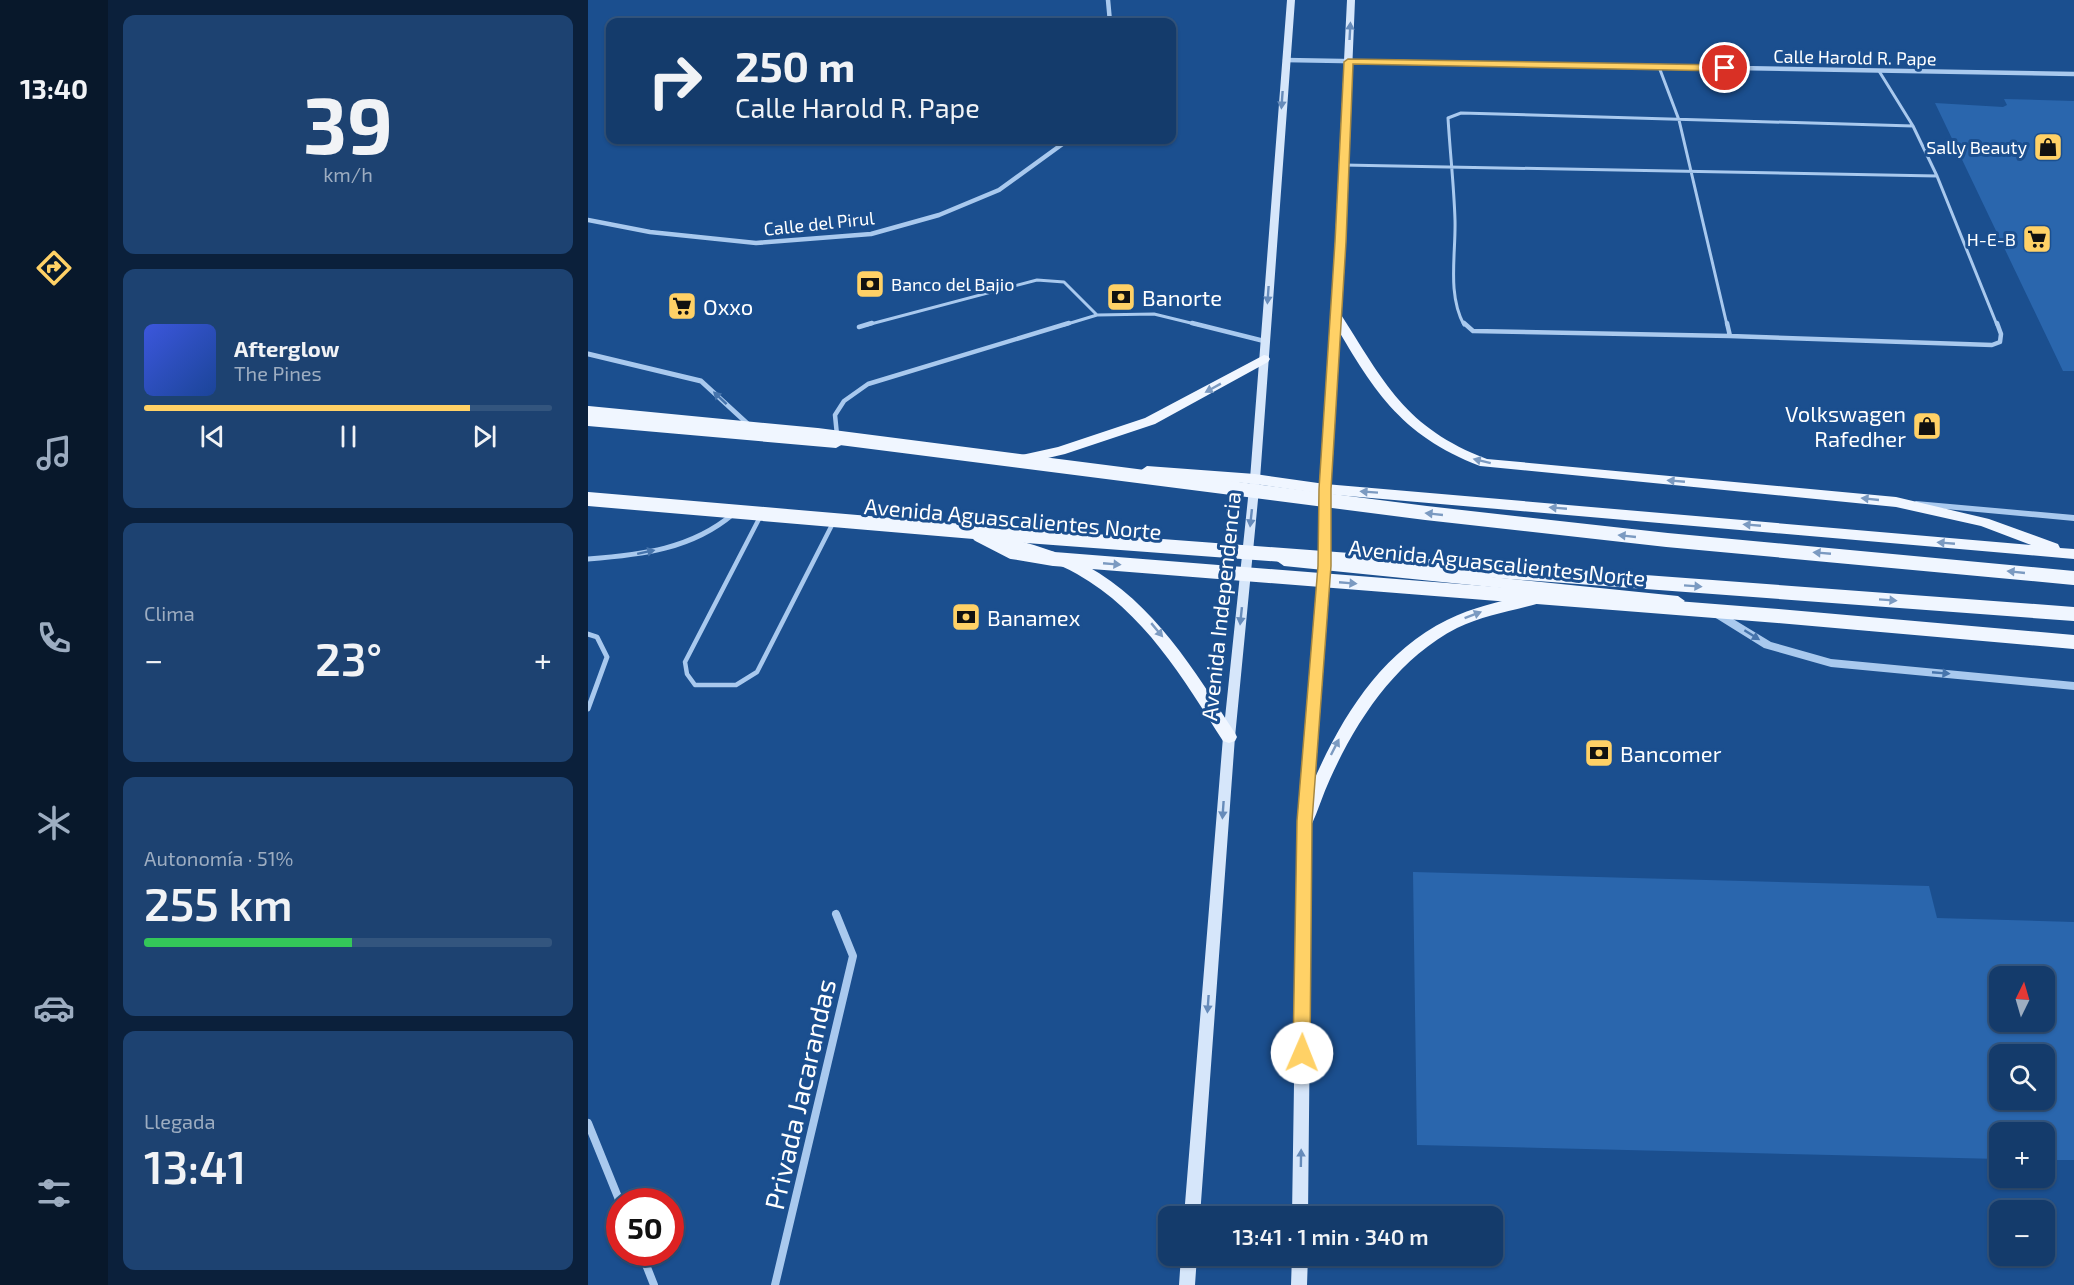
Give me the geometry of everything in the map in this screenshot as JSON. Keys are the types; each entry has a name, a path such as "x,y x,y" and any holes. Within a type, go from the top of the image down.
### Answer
{"main road":[{"name":"Avenida Independencia","path":"1193,1206 1229,737 1255,479 1291,0"},
{"path":"1300,1206 1305,821 1324,566 1325,489 1351,0"},
{"path":"1336,316 1373,376 1419,429 1460,454 1485,463 1896,502 1984,522 2071,554"},
{"path":"1011,462 1060,451 1150,421 1264,359"},
{"path":"588,413 818,435 1449,516 1667,540 2074,578"},
{"path":"588,422 1011,462 1255,479 1325,489 2071,554"},
{"path":"588,497 974,532 2074,614"},
{"name":"Avenida Aguascalientes Norte","path":"588,497 1000,540 1247,557 2074,642"},
{"path":"974,532 1012,552 1054,560 1778,616 2074,642"},
{"path":"1000,540 1038,549 1070,563 1100,580 1128,600 1154,626 1176,654 1229,737"},
{"path":"1305,821 1321,776 1357,711 1386,676 1449,624 1486,610 1527,600 1568,595 1611,595"},
{"path":"1186,1285 1188,1266"},
{"path":"1299,1285 1300,1266"}],"street":[{"path":"1108,0 1111,18"},
{"name":"Calle Harold R. Pape","path":"1285,60 2074,74"},
{"name":"Calle del Pirul","path":"588,219 650,232 756,243 871,234 939,215 999,190 1062,144"},
{"path":"588,354 701,381 763,438"},
{"path":"1896,502 2074,518"},
{"path":"588,559 640,553 701,537 721,527 737,511"},
{"path":"1702,604 1768,645 1831,663 2074,686"},
{"path":"588,634 597,637 607,657 588,709"},
{"name":"Privada Jacarandas","path":"775,1285 852,956 836,914"},
{"path":"588,1123 614,1188"},
{"path":"647,1266 654,1285"}],"lane":[{"path":"1659,67 1679,120 1730,336"},
{"path":"1879,72 1913,126 1937,176 2001,334 2000,342 1992,345 1730,336 1473,331 1464,326 1460,316 1453,273 1455,221 1448,118 1461,113 1913,126"},
{"path":"1344,165 1451,165 1937,176"},
{"path":"859,327 1037,280 1064,282 1097,315"},
{"path":"838,444 835,415 844,401 867,384 1097,315 1154,314 1264,341"},
{"path":"762,514 685,662 687,674 694,685 737,687 747,682 757,672 833,524"}],"building":[{"name":"H-E-B","path":"2004,99 2074,101 2074,371 2063,371 1935,103 2003,107 2007,105"},
{"path":"1413,872 1929,886 1937,918 2074,922 2074,1160 2055,1160 2055,1122 1989,1122 1989,1159 1417,1145"}],"place":[{"name":"Sally Beauty","path":"2048,147"},
{"name":"H-E-B","path":"2037,239"},
{"name":"Banco del Bajio","path":"870,284"},
{"name":"Banorte","path":"1121,297"},
{"name":"Oxxo","path":"682,306"},
{"name":"Volkswagen Rafedher","path":"1927,426"},
{"name":"Banamex","path":"966,617"},
{"name":"Bancomer","path":"1599,753"}],"route":[{"path":"1302,1053 1305,821 1324,566 1325,489 1348,62 1725,68"}]}
